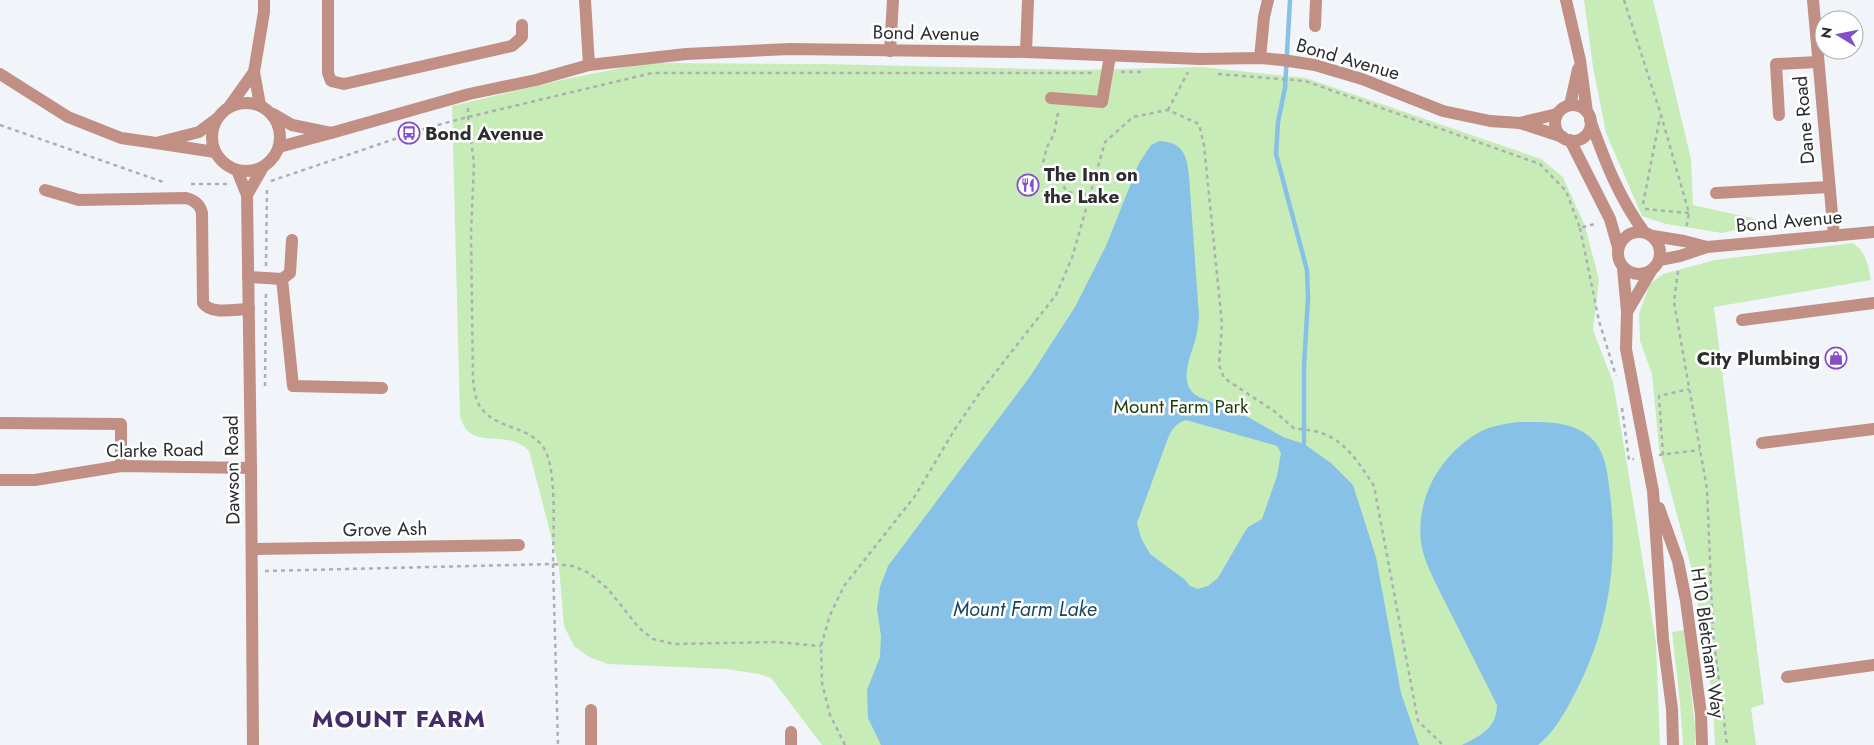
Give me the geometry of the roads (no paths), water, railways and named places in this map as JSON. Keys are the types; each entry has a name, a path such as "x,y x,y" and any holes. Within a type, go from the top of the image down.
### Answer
{"street":[{"path":"260,105 254,72 264,12 264,0"},
{"path":"328,0 328,73 331,81 344,84 512,46 522,37 522,25"},
{"path":"585,0 589,65"},
{"path":"890,51 892,0"},
{"path":"1026,52 1028,0"},
{"path":"1260,58 1264,17 1268,0"},
{"path":"1315,26 1316,0"},
{"path":"1566,0 1580,60 1590,125 1585,135 1576,140 1566,139"},
{"name":"Dane Road","path":"1813,0 1834,236"},
{"name":"Bond Avenue","path":"279,147 469,94 536,80 589,65 686,54 771,50 1026,52 1200,59 1260,58 1286,60 1315,65 1362,79 1443,111 1490,121 1520,123 1566,139"},
{"path":"1056,99 1102,102 1110,56"},
{"path":"1570,105 1580,60"},
{"path":"1779,116 1776,64 1818,62"},
{"path":"156,143 199,132 228,107 254,72"},
{"path":"0,74 68,117 121,138 215,152"},
{"path":"228,107 249,102 260,105 271,113 279,129 279,147 270,162 263,167 247,187"},
{"path":"1570,105 1579,106 1588,116 1612,180 1628,208 1660,247 1660,260 1651,271 1640,274 1628,271 1619,262 1618,248 1610,219 1566,139 1556,129 1557,114 1560,110 1570,105"},
{"name":"Bond Avenue","path":"271,113 292,125 331,134"},
{"name":"Bond Avenue","path":"1520,123 1557,114"},
{"path":"216,119 212,130 212,141 215,152 226,165 237,170 250,171 263,167"},
{"name":"Dawson Road","path":"237,170 247,187 253,745"},
{"path":"1716,193 1829,187"},
{"path":"45,190 79,200 192,199 201,208 202,212 203,303 212,310 248,309"},
{"name":"Bond Avenue","path":"1660,260 1708,247 1874,232"},
{"path":"1618,248 1621,241 1631,233 1649,234"},
{"name":"Bond Avenue","path":"1649,234 1708,247"},
{"path":"248,277 282,279 290,273 292,240"},
{"name":"H10 Bletcham Way","path":"1624,268 1627,312 1626,349 1653,491 1663,638 1672,709 1673,745"},
{"name":"H10 Bletcham Way","path":"1627,312 1651,271"},
{"path":"282,279 293,386 382,388"},
{"path":"1742,320 1874,303"},
{"path":"0,423 121,424 121,466"},
{"path":"1762,443 1874,429"},
{"name":"Clarke Road","path":"0,480 36,480 121,466 251,468"},
{"name":"H10 Bletcham Way","path":"1653,491 1678,561 1686,601 1701,714 1702,745"},
{"name":"Grove Ash","path":"252,549 519,545"},
{"path":"1787,678 1874,666"},
{"path":"591,710 591,745"}],"water":[{"name":"Mount Farm Lake","path":"1159,141 1174,144 1182,151 1187,162 1199,317 1197,334 1187,370 1188,385 1192,392 1199,397 1248,417 1283,437 1304,444 1331,463 1353,485 1376,557 1401,693 1419,745 881,745 868,718 867,690 880,657 881,636 877,609 880,587 888,566 1029,378 1075,307 1106,246 1139,163 1151,145","holes":["1186,420 1277,446 1281,453 1277,476 1262,519 1248,527 1218,578 1208,586 1198,589 1190,586 1184,579 1150,554 1141,538 1137,523 1168,438 1177,425"]},
{"path":"1518,422 1558,424 1577,429 1593,440 1601,451 1607,472 1612,520 1613,547 1608,599 1602,625 1584,675 1561,718 1553,730 1538,745 1462,745 1481,734 1491,725 1497,705 1426,562 1421,542 1422,510 1433,479 1452,453 1464,442 1483,431"}],"waterway":[{"path":"1290,0 1285,88 1278,122 1276,154 1307,270 1304,444"}],"place":[{"name":"Bond Avenue","path":"409,133"},
{"name":"The Inn on the Lake","path":"1028,185"},
{"name":"City Plumbing","path":"1836,358"}],"district":[{"name":"MOUNT FARM","path":"399,718"}],"park label":[{"name":"Mount Farm Park","path":"1181,406"}]}
